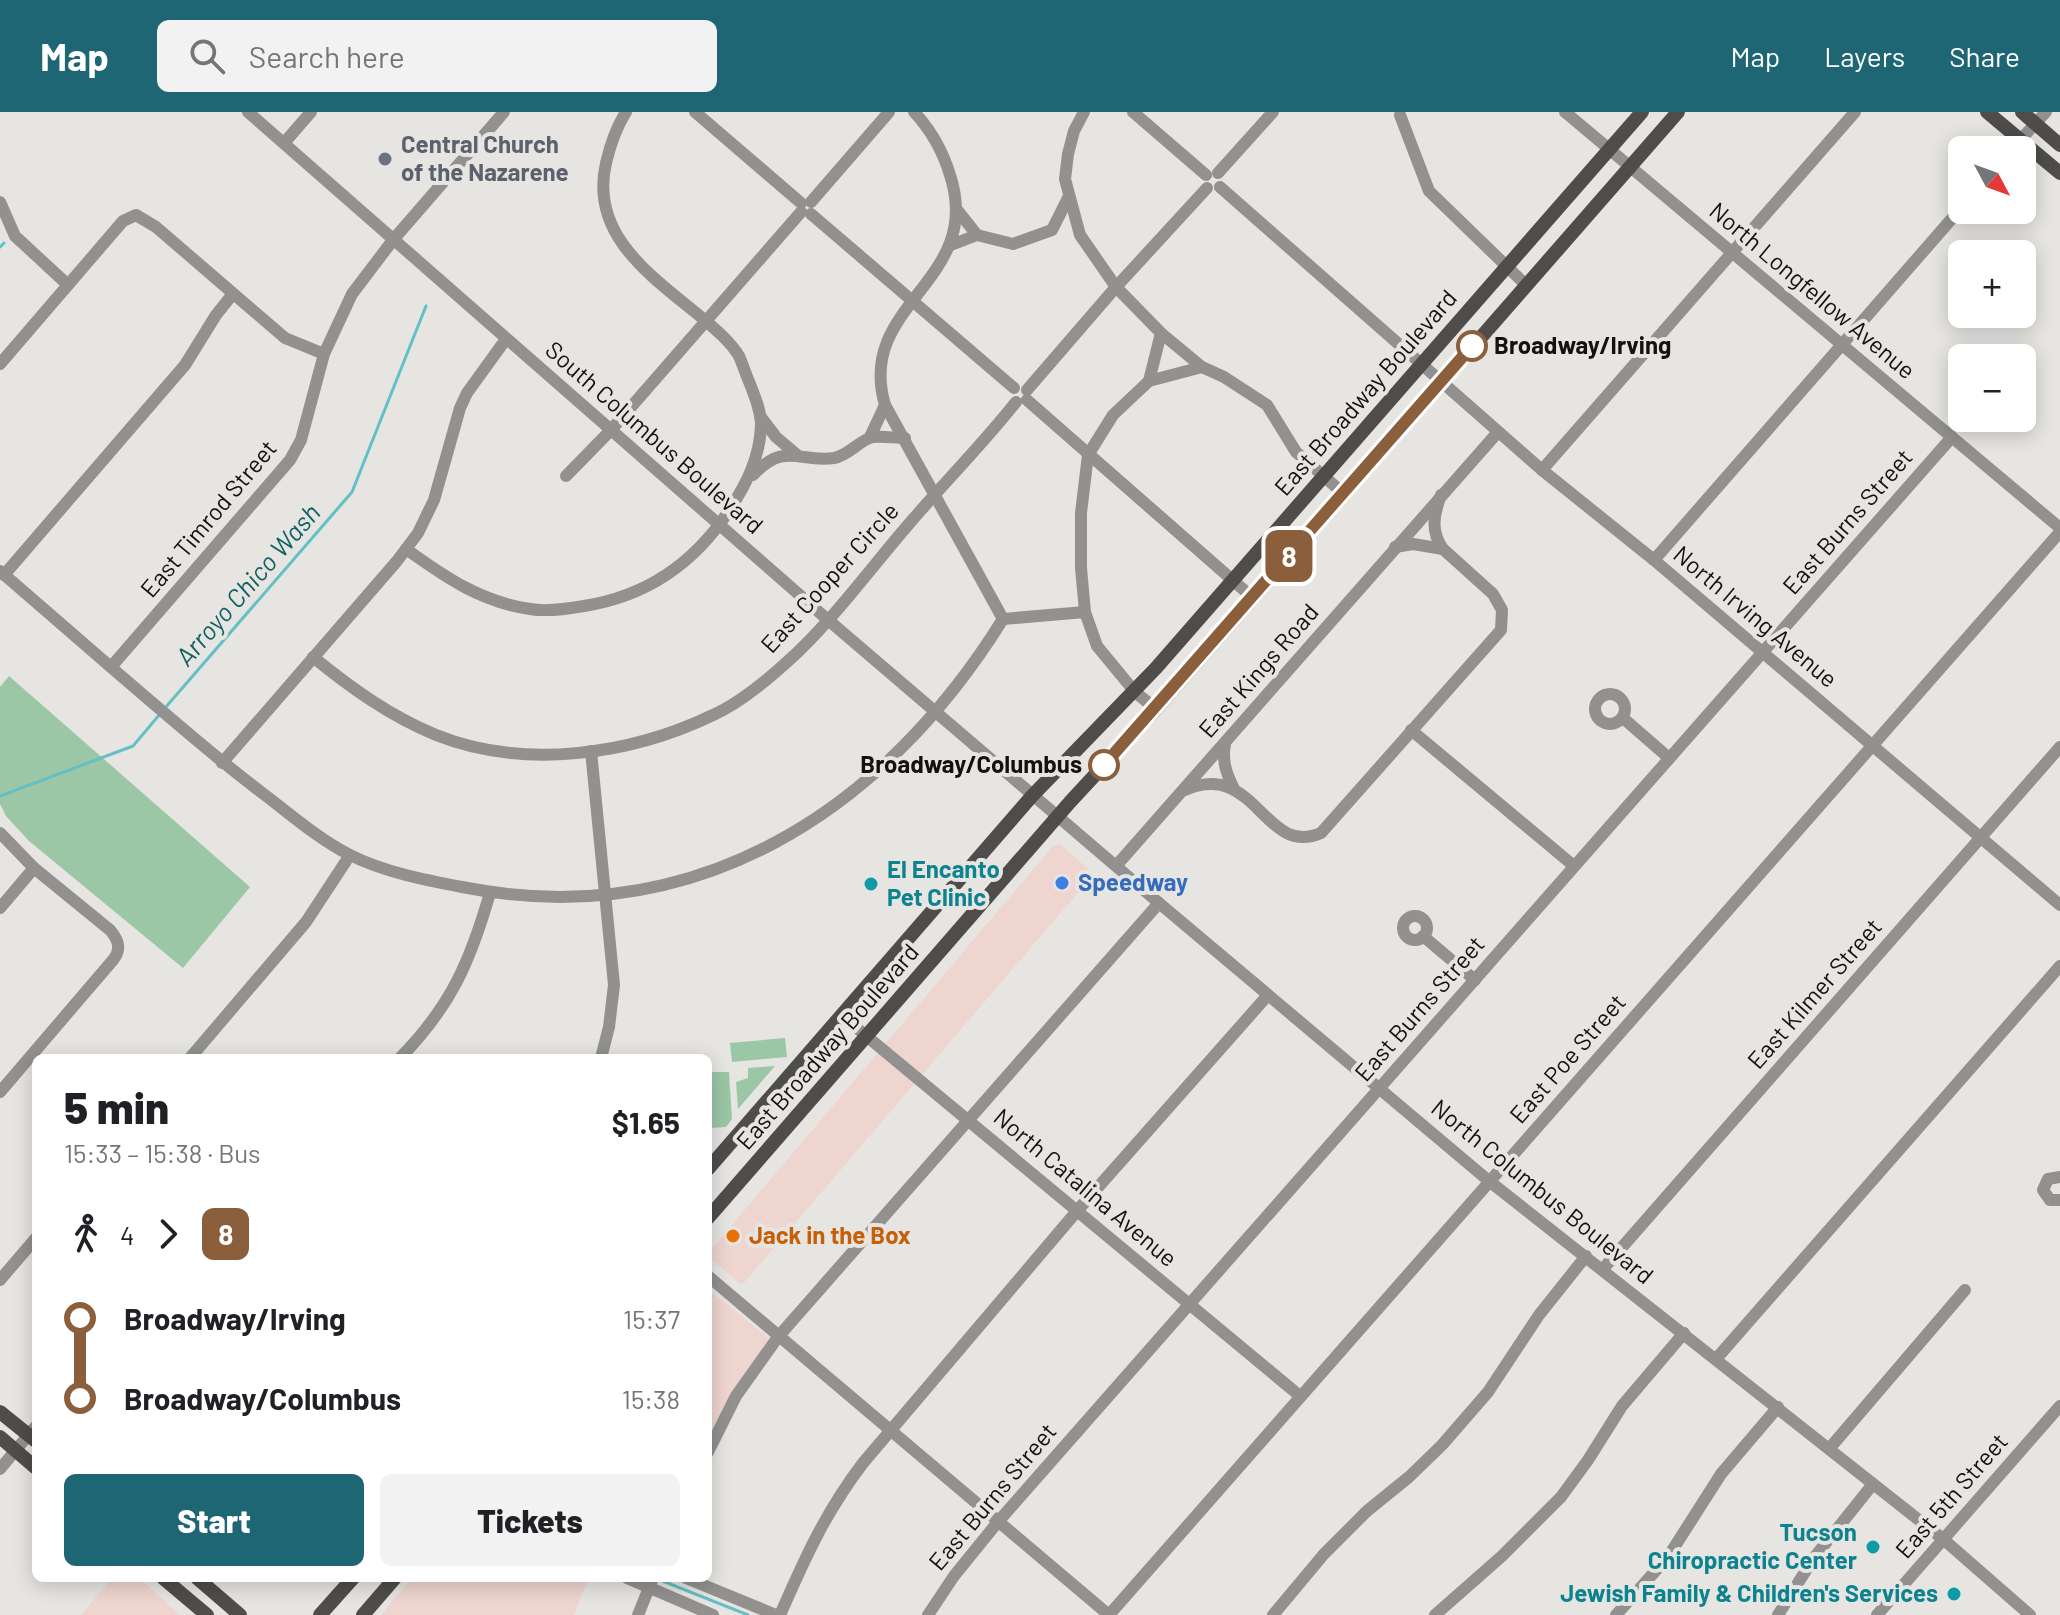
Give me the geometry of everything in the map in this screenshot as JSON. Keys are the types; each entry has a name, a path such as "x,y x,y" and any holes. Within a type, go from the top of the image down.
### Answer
{"main road":[{"name":"East Broadway Boulevard","path":"712,1164 1032,796 1135,692 1642,112"},
{"name":"East Broadway Boulevard","path":"712,1213 1057,816 1156,709 1678,112"},
{"path":"1987,112 2008,136"},
{"path":"2022,112 2060,145"},
{"path":"2036,158 2060,173"},
{"path":"0,1412 32,1433"},
{"path":"0,1437 32,1464"},
{"path":"168,1582 207,1615"},
{"path":"202,1582 240,1615"},
{"path":"320,1615 349,1582"},
{"path":"363,1615 392,1582"}],"street":[{"name":"South Columbus Boulevard","path":"248,112 1032,796"},
{"path":"284,143 311,112"},
{"name":"East Timrod Street","path":"111,667 290,460 301,440 324,354 352,294 393,240 504,112"},
{"path":"626,112 609,152 602,180 608,213 617,236 653,280 706,321 738,355 760,416 776,437 796,454"},
{"path":"695,112 1253,598"},
{"path":"566,476 611,430 889,112"},
{"path":"914,112 945,157 958,211 977,235"},
{"path":"1084,112 1074,131 1065,179 1080,235 1116,287 1161,333 1202,367 1224,377 1267,405 1296,452 1344,494"},
{"name":"North Irving Avenue","path":"1133,112 1542,470 1654,560 2060,905"},
{"name":"East Cooper Circle","path":"313,657 359,693 437,735 485,748 535,755 591,751 639,743 716,714 789,660 827,619 1273,112"},
{"name":"North Longfellow Avenue","path":"1565,112 2060,530"},
{"path":"1542,470 1855,112"},
{"path":"2025,136 2046,112"},
{"path":"1398,113 1429,191 1526,285"},
{"path":"1052,230 1068,198"},
{"path":"0,202 15,236 68,285"},
{"path":"958,211 951,245 934,275 887,337 880,377 885,405 1003,619"},
{"path":"0,364 134,212 156,227 285,338 324,354"},
{"path":"1654,560 1948,223"},
{"path":"951,245 977,235 1013,244 1052,230 1080,235"},
{"path":"232,295 185,365 2,573 222,763 350,855 425,879 490,893 564,898 670,884 717,868 754,853 827,813 869,780 935,712 975,665 1003,619"},
{"path":"1149,381 1161,333"},
{"path":"222,763 418,533 434,500 467,393 506,339"},
{"path":"1156,709 1135,692 1097,646 1085,612 1081,510 1088,455 1113,415 1149,381 1202,367"},
{"path":"747,481 770,460 796,454 835,458 851,452 870,437 885,405"},
{"path":"406,549 451,581 490,600 532,610 615,601 652,585 687,560 720,525 756,462 760,416"},
{"name":"East Kings Road","path":"1116,866 1498,432"},
{"path":"870,437 905,438"},
{"name":"East Burns Street","path":"928,1615 954,1576 997,1523 1952,437"},
{"path":"1185,790 1208,782 1227,785 1291,836 1308,839 1321,833 1501,630 1502,610 1493,594 1437,541 1433,524 1441,495"},
{"name":"East Poe Street","path":"1109,1615 2060,530"},
{"path":"1394,547 1413,544 1443,549"},
{"path":"1003,619 1085,612"},
{"path":"1623,718 1669,758"},
{"path":"1411,730 1574,866"},
{"path":"1225,744 1223,758 1227,777 1234,789"},
{"name":"East Kilmer Street","path":"1603,1269 2060,747"},
{"path":"591,751 614,985 602,1054"},
{"name":"North Columbus Boulevard","path":"1032,796 1489,1181 1943,1539 2030,1615"},
{"path":"0,833 34,868 117,938 117,954 113,960 38,1054"},
{"path":"193,1054 306,922 350,855"},
{"path":"0,908 34,868"},
{"path":"404,1054 453,993 477,937 490,893"},
{"path":"712,1444 736,1396 778,1337 1159,903"},
{"path":"1423,936 1475,980"},
{"path":"1716,1359 2060,966"},
{"path":"696,1582 778,1615 836,1498 1077,1211 1268,995"},
{"name":"North Catalina Avenue","path":"841,1015 1300,1396"},
{"path":"0,1092 31,1063"},
{"path":"2060,1177 2048,1179 2043,1190 2050,1200 2060,1200"},
{"path":"0,1280 32,1243"},
{"path":"1273,1615 1324,1554 1367,1511 1409,1477 1470,1413 1488,1392 1539,1315 1586,1256"},
{"path":"712,1279 1109,1615"},
{"path":"1829,1449 1965,1290"},
{"path":"1435,1615 1502,1556 1561,1497 1622,1406 1684,1333"},
{"name":"East 5th Street","path":"1877,1615 2060,1406"},
{"path":"1616,1615 1668,1557 1721,1474 1778,1407"},
{"path":"0,1469 32,1436"},
{"path":"1778,1615 1813,1559 1873,1484"},
{"path":"638,1615 651,1583 713,1615"}],"shaded area":[{"path":"1060,844 1094,874 742,1285 712,1260 712,1248 1053,846"},
{"path":"712,1292 771,1340 712,1437"},
{"path":"109,1582 143,1582 180,1615 81,1615"},
{"path":"409,1582 586,1582 574,1615 381,1615"}],"green space":[{"path":"9,676 250,887 183,968 29,841 6,816 0,804 0,687"},
{"path":"785,1038 787,1057 732,1062 730,1043"},
{"path":"775,1066 738,1109 736,1082 748,1078 748,1068"},
{"path":"712,1072 729,1072 732,1119 726,1127 712,1128"}],"waterway":[{"path":"0,247 4,243"},
{"name":"Arroyo Chico Wash","path":"165,708 352,492 426,306"},
{"name":"Arroyo Chico Wash","path":"0,796 133,746 160,714"},
{"path":"665,1582 748,1615"}],"bus line":[{"name":"8","path":"1104,765 1472,346"}],"place":[{"name":"Central Church of the Nazarene","path":"385,159"},
{"name":"Broadway/Irving","path":"1472,346"},
{"name":"Broadway/Columbus","path":"1104,765"},
{"name":"Speedway","path":"1062,883"},
{"name":"El Encanto Pet Clinic","path":"871,884"},
{"name":"Jack in the Box","path":"733,1236"},
{"name":"Tucson Chiropractic Center","path":"1873,1547"},
{"name":"Jewish Family & Children's Services","path":"1954,1594"}]}
